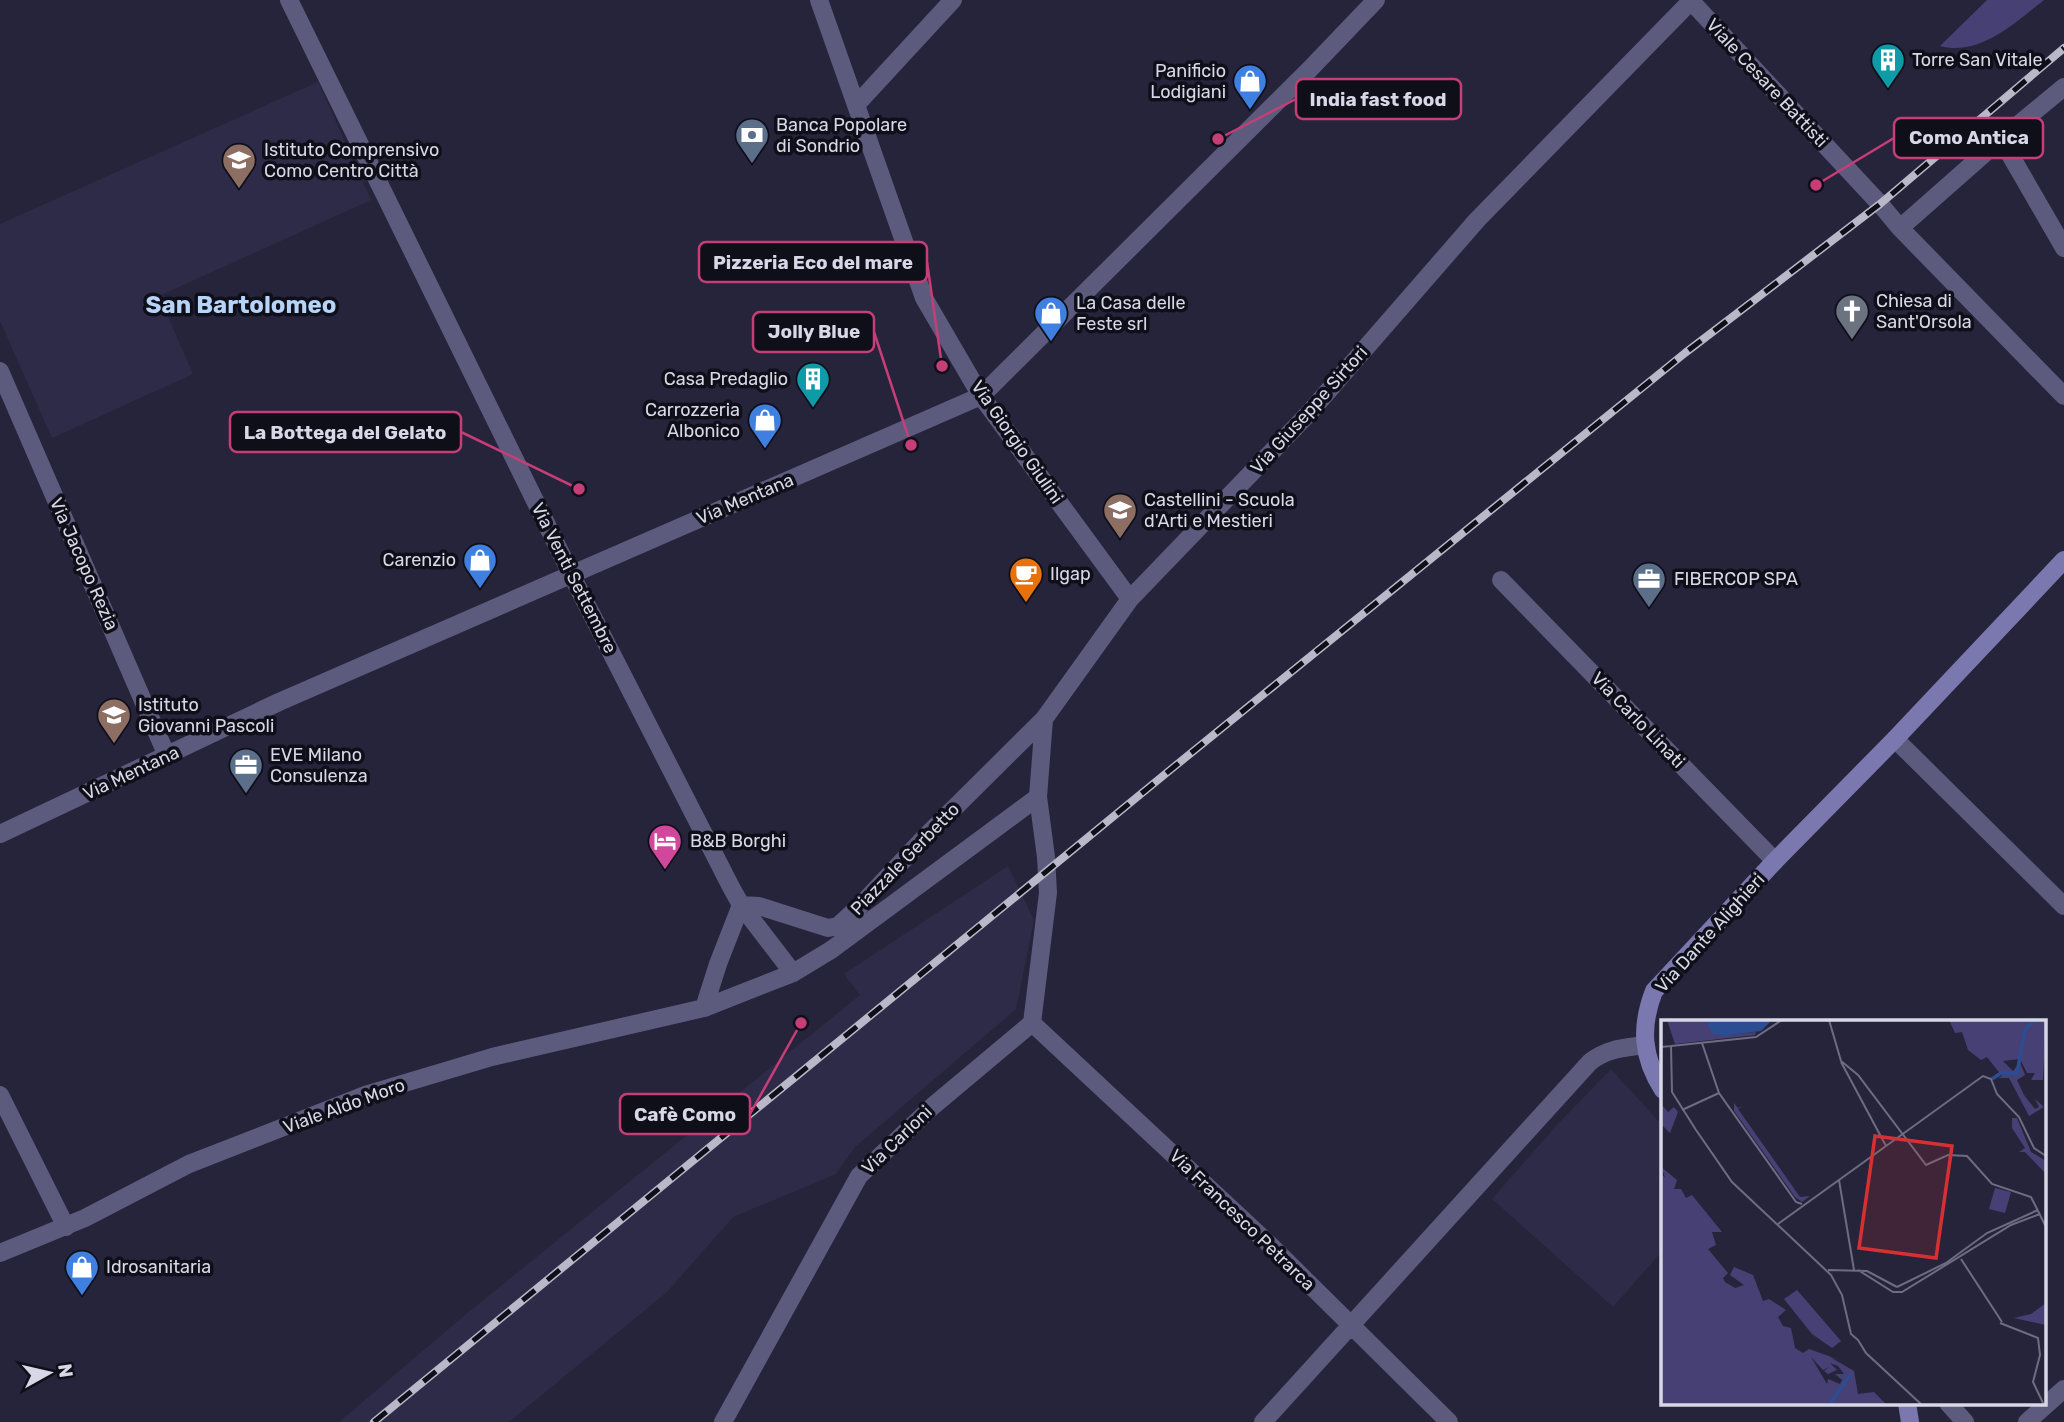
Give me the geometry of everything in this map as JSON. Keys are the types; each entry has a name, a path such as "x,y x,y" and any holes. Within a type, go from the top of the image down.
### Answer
{"main road":[{"name":"Via Dante Alighieri","path":"1661,1086 1650,1065 1644,1025 1654,991 2064,560"},
{"path":"1907,1404 1910,1422"}],"street":[{"name":"Via Venti Settembre","path":"289,0 571,574 741,905"},
{"name":"Via Giorgio Giulini","path":"819,0 924,298 981,396 1130,599"},
{"path":"857,104 953,0"},
{"name":"Via Mentana","path":"0,834 279,702 981,396 1376,0"},
{"name":"Viale Cesare Battisti","path":"1690,1 1881,204 1900,228 2064,396"},
{"name":"Via Giuseppe Sirtori","path":"1044,719 1130,599 1310,413 1477,220 1690,1"},
{"path":"1900,228 2064,87"},
{"path":"2001,139 2063,245"},
{"name":"Via Jacopo Rezia","path":"0,372 167,756"},
{"name":"Via Carlo Linati","path":"1501,580 1775,861"},
{"path":"1032,1023 1048,893 1038,797 1044,719"},
{"name":"Piazzale Gerbetto","path":"741,905 759,906 828,928 838,926 1044,719"},
{"path":"1895,739 2064,906"},
{"name":"Piazzale Gerbetto","path":"704,1008 793,974 831,950 1038,797"},
{"path":"741,905 793,974"},
{"path":"704,1008 741,905"},
{"name":"Viale Aldo Moro","path":"0,1252 66,1227 189,1164 368,1094 492,1057 704,1008"},
{"name":"Via Francesco Petrarca","path":"1032,1023 1269,1244 1449,1422"},
{"name":"Via Carloni","path":"723,1422 859,1176 933,1107 1032,1023"},
{"path":"1263,1422 1590,1062 1610,1050 1646,1045"},
{"path":"0,1095 66,1227"},
{"path":"2027,1422 2064,1389"},
{"path":"1949,1404 1965,1422"}],"shaded area":[{"path":"1987,0 2044,0 2009,27 1983,42 1969,47 1940,46"},
{"path":"318,82 371,200 159,296 193,374 52,438 0,321 0,224"},
{"path":"1008,866 1034,920 1016,1009 855,1147 836,1174 733,1217 667,1292 509,1422 339,1422 465,1315 860,995 844,974"},
{"path":"1611,1069 1661,1124 1661,1252 1613,1307 1492,1199"}],"railway":[{"path":"374,1422 1175,766 1685,353 1880,204 2064,48"}],"place":[{"name":"Torre San Vitale","path":"1888,90"},
{"name":"Panificio Lodigiani","path":"1250,111"},
{"name":"India fast food","path":"1218,139"},
{"name":"Banca Popolare di Sondrio","path":"752,165"},
{"name":"Como Antica","path":"1816,185"},
{"name":"Istituto Comprensivo Como Centro Città","path":"239,190"},
{"name":"Chiesa di Sant'Orsola","path":"1852,341"},
{"name":"La Casa delle Feste srl","path":"1051,343"},
{"name":"Pizzeria Eco del mare","path":"942,366"},
{"name":"Casa Predaglio","path":"813,409"},
{"name":"Jolly Blue","path":"911,445"},
{"name":"Carrozzeria Albonico","path":"765,450"},
{"name":"La Bottega del Gelato","path":"579,489"},
{"name":"Castellini - Scuola d'Arti e Mestieri","path":"1120,540"},
{"name":"Carenzio","path":"480,590"},
{"name":"Ilgap","path":"1026,604"},
{"name":"FIBERCOP SPA","path":"1649,609"},
{"name":"Istituto Giovanni Pascoli","path":"114,745"},
{"name":"EVE Milano Consulenza","path":"246,795"},
{"name":"B&B Borghi","path":"665,871"},
{"name":"Cafè Como","path":"801,1023"},
{"name":"Idrosanitaria","path":"82,1297"}],"district":[{"name":"San Bartolomeo","path":"241,305"}]}
